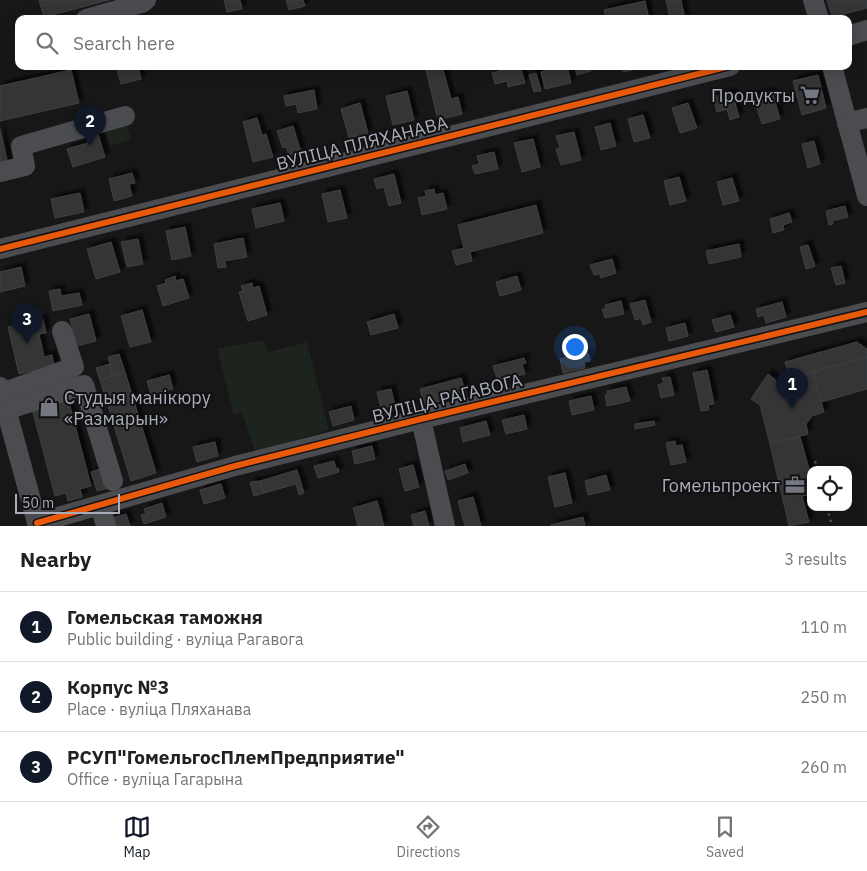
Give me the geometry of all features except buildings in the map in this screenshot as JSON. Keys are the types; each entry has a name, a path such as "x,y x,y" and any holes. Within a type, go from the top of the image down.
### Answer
{"street":[{"path":"100,15 142,3 146,0"},
{"path":"813,0 818,15"},
{"path":"852,35 867,30"},
{"name":"ВУЛІЦА ПЛЯХАНАВА","path":"0,249 714,70"},
{"path":"833,70 867,196"},
{"path":"0,172 26,166 21,146 125,116"},
{"path":"847,123 867,118"},
{"name":"ВУЛІЦА РАГАВОГА","path":"37,525 236,466 421,419 867,312"},
{"path":"3,396 74,367 62,331"},
{"path":"3,396 84,385 113,480"},
{"path":"3,396 37,525"},
{"path":"421,419 445,526"},
{"path":"100,505 106,526"}],"path":[{"path":"815,461 816,466"},
{"path":"828,511 832,526"}],"shaded area":[{"path":"127,125 131,139 110,146 106,132"},
{"path":"263,340 269,352 307,342 329,430 255,452 242,412 234,415 217,349"}],"cycle path":[{"path":"0,249 714,70"},
{"path":"37,523 235,466 421,419 867,312"}],"place":[{"name":"Продукты","path":"810,95"},
{"name":"Корпус №3","path":"90,146"},
{"name":"РСУП\"ГомельгосПлемПредприятие\"","path":"27,344"},
{"name":"Студыя манікюру «Размарын»","path":"49,407"},
{"name":"Гомельская таможня","path":"792,409"},
{"name":"Гомельпроект","path":"795,485"}]}
